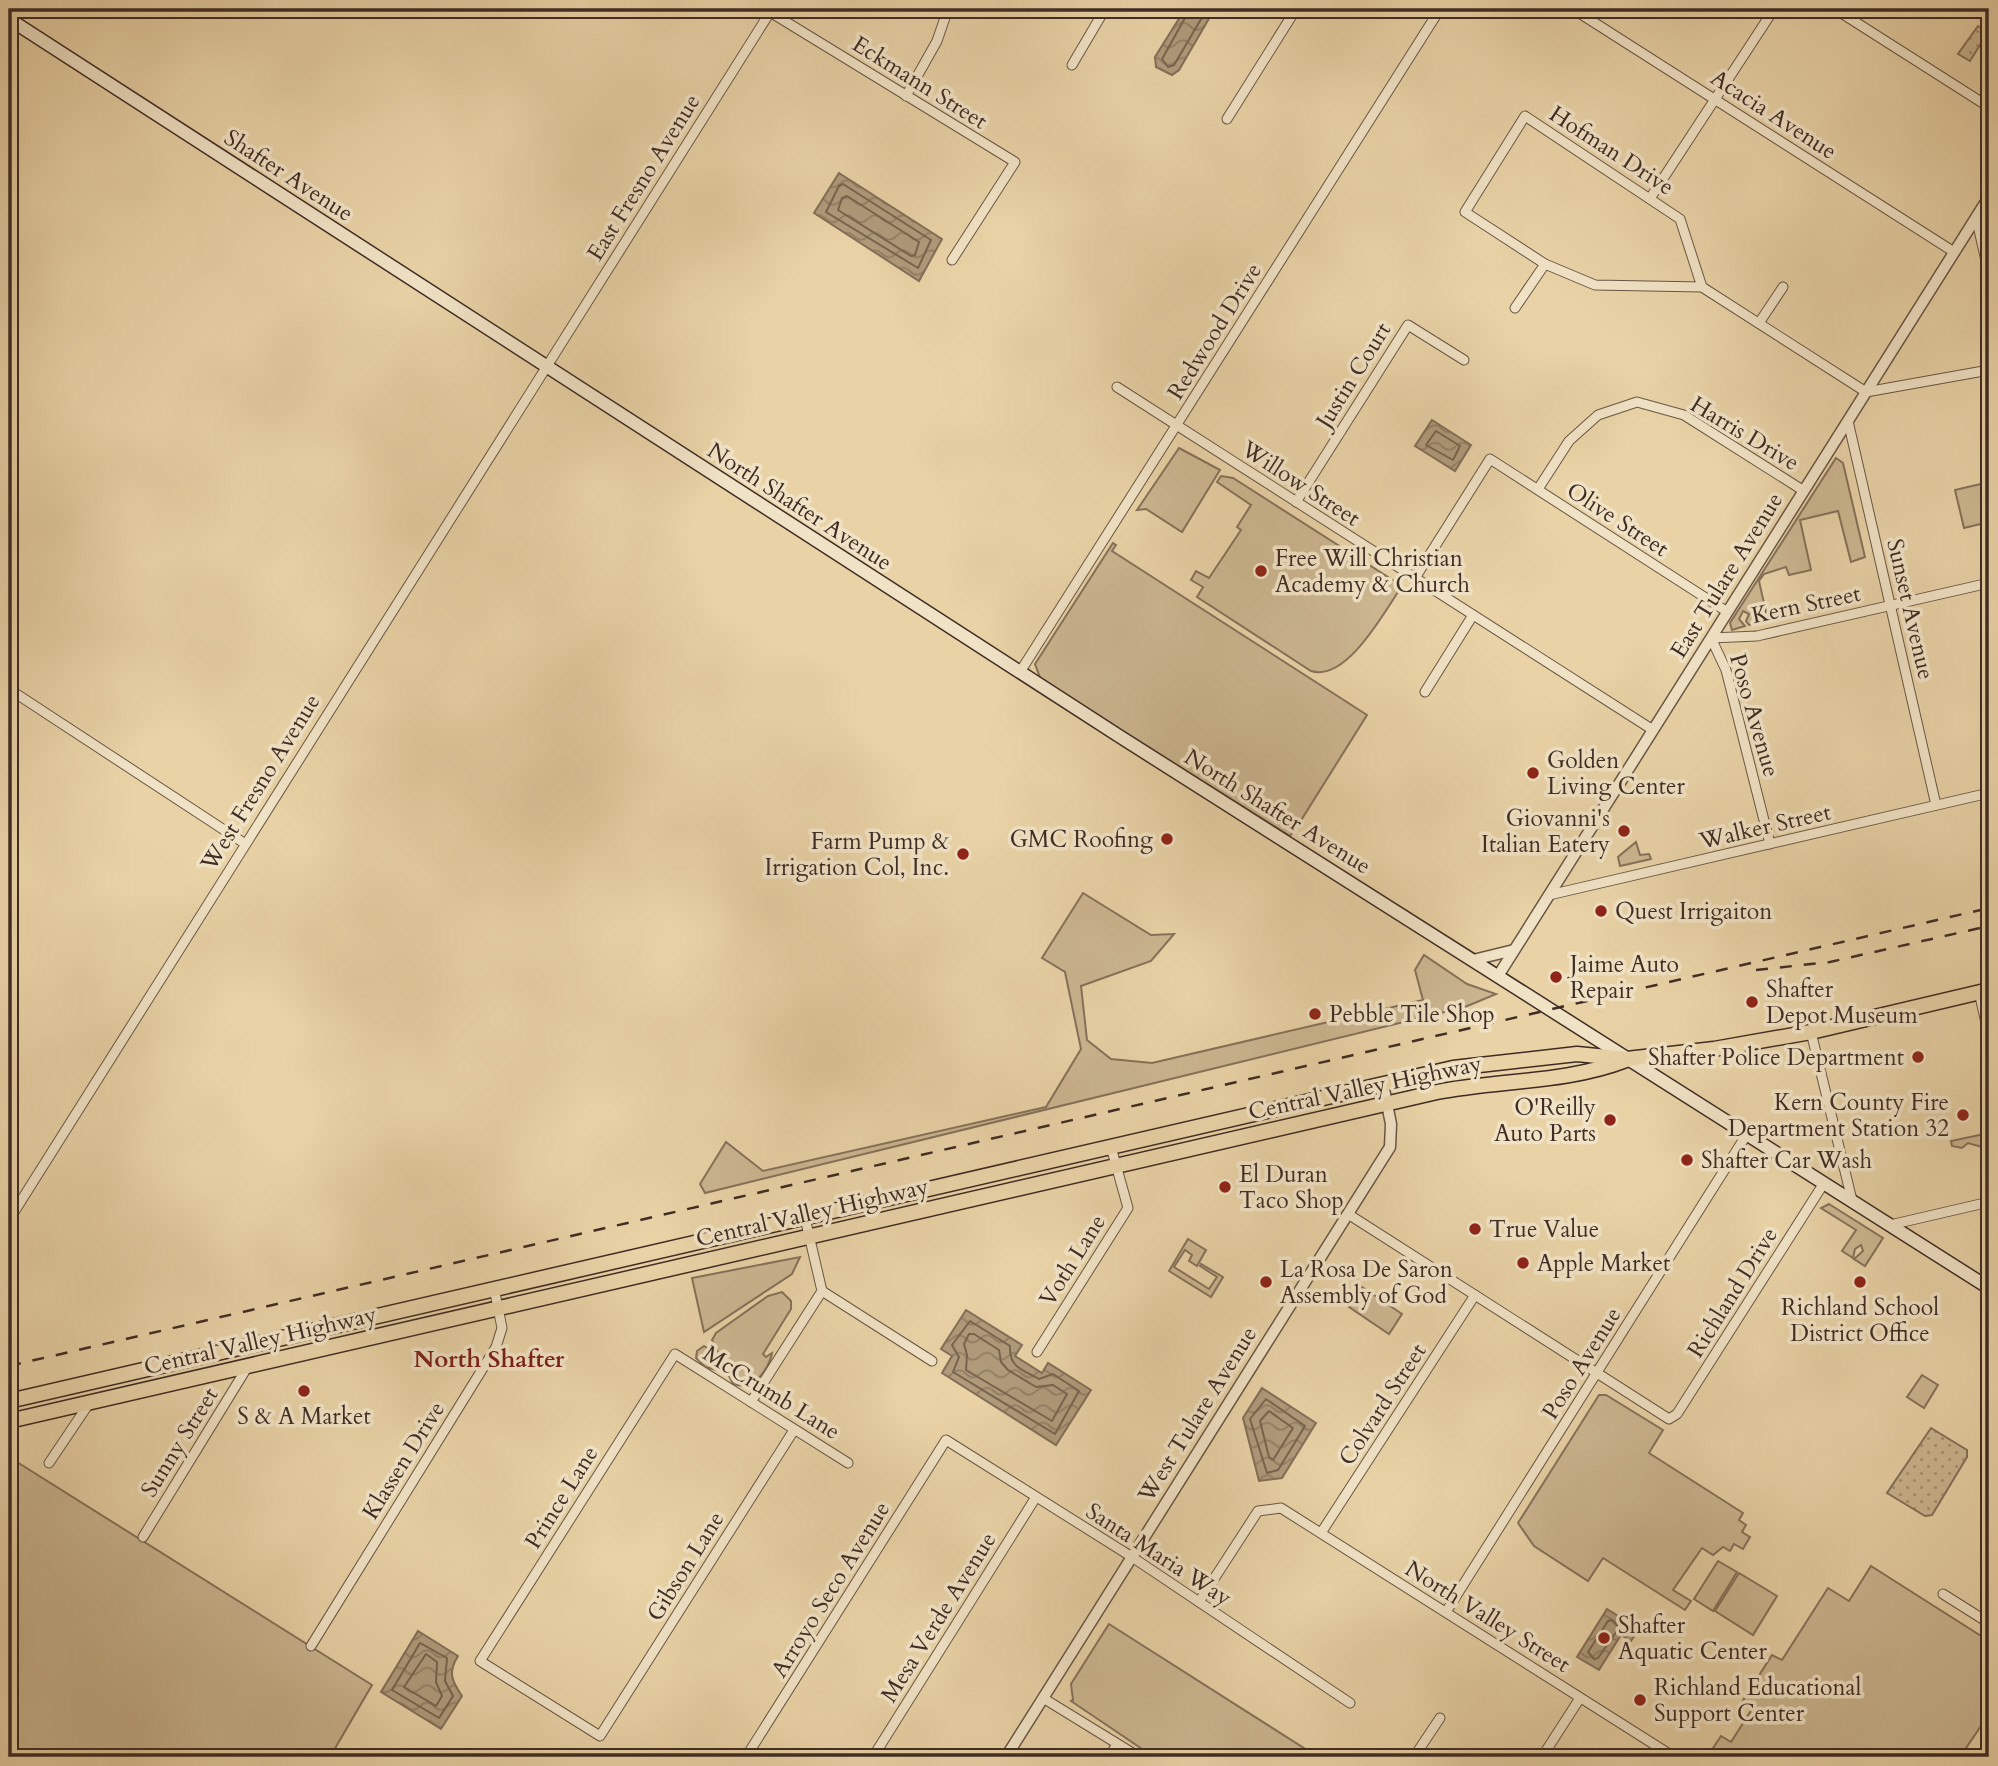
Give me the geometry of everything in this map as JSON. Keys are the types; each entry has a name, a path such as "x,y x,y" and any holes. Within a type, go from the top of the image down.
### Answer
{"main road":[{"name":"Shafter Avenue","path":"9,19 546,367"},
{"name":"North Shafter Avenue","path":"546,367 1020,673 1989,1288"},
{"name":"Central Valley Highway","path":"9,1401 1383,1084 1482,1064 1577,1054 1627,1059 1714,1049 1811,1032 1984,991"},
{"name":"Central Valley Highway","path":"9,1421 1387,1104 1486,1083 1596,1071 1627,1059"}],"street":[{"path":"906,96 937,41 948,9"},
{"path":"1072,65 1105,9"},
{"path":"1227,119 1296,9"},
{"name":"Redwood Drive","path":"1020,673 1440,9"},
{"name":"Acacia Avenue","path":"1573,9 1954,252"},
{"path":"1651,197 1774,9"},
{"path":"1835,9 1989,107"},
{"name":"Eckmann Street","path":"771,10 1015,162 952,260"},
{"name":"East Fresno Avenue","path":"546,367 771,10"},
{"name":"Hofman Drive","path":"1525,116 1651,197 1680,219 1702,287 1595,285 1545,264 1465,212 1525,116"},
{"name":"East Tulare Avenue","path":"1498,976 1989,197"},
{"path":"1976,217 1989,274"},
{"path":"1515,309 1545,264"},
{"path":"1702,287 1866,392 1989,370"},
{"path":"1759,323 1783,287"},
{"name":"Justin Court","path":"1296,502 1408,325 1464,360"},
{"name":"West Fresno Avenue","path":"9,1220 244,842 546,367"},
{"name":"Willow Street","path":"1116,387 1653,730"},
{"name":"Harris Drive","path":"1538,489 1569,441 1598,415 1637,402 1684,415 1804,491"},
{"name":"Sunset Avenue","path":"1848,421 1936,806"},
{"name":"Olive Street","path":"1415,578 1490,458 1726,611"},
{"name":"Kern Street","path":"1711,639 1757,636 1989,583"},
{"path":"1425,692 1473,615"},
{"name":"Poso Avenue","path":"1711,639 1726,670 1770,844"},
{"path":"9,689 244,842"},
{"name":"Walker Street","path":"1549,895 1989,793"},
{"path":"1473,960 1514,950"},
{"path":"1984,991 1989,1036"},
{"path":"1811,1032 1852,1200"},
{"name":"West Tulare Avenue","path":"1006,1757 1390,1147 1391,1133 1383,1084"},
{"name":"Poso Avenue","path":"1446,1612 1748,1134"},
{"name":"Voth Lane","path":"1037,1352 1129,1208 1111,1147"},
{"name":"Richland Drive","path":"1597,1373 1669,1419 1677,1414 1824,1183"},
{"path":"1890,1225 1989,1202"},
{"path":"1348,1214 1597,1373"},
{"path":"805,1217 822,1290 932,1361"},
{"name":"Klassen Drive","path":"311,1646 496,1347 502,1328 494,1288"},
{"path":"751,1402 822,1290"},
{"name":"Colvard Street","path":"1321,1534 1475,1295"},
{"name":"McCrumb Lane","path":"675,1354 848,1463"},
{"name":"Prince Lane","path":"608,1724 600,1736 480,1661 675,1354"},
{"name":"Sunny Street","path":"143,1537 248,1366"},
{"path":"49,1463 90,1402"},
{"name":"Gibson Lane","path":"608,1724 794,1430"},
{"name":"Santa Maria Way","path":"946,1440 1132,1557 1350,1703"},
{"name":"Arroyo Seco Avenue","path":"746,1757 946,1440"},
{"name":"Mesa Verde Avenue","path":"873,1757 1037,1497"},
{"name":"North Valley Street","path":"1199,1602 1258,1511 1280,1508 1674,1757"},
{"path":"1944,1594 1989,1623"},
{"path":"1043,1698 1139,1757"},
{"path":"1542,1757 1580,1698"},
{"path":"1414,1757 1440,1718"},
{"path":"1109,1757 1117,1744"}],"shaded area":[{"path":"1978,26 1988,32 1970,61 1958,54"},
{"path":"1179,448 1220,470 1182,532 1146,509 1137,510"},
{"path":"1836,458 1843,463 1865,557 1851,562 1838,511 1800,520 1811,570 1789,575 1786,567 1764,574 1759,581 1768,621 1749,625 1746,621 1749,614 1743,611 1739,619 1745,626 1732,630 1730,623"},
{"path":"1221,476 1233,478 1402,586 1363,642 1338,666 1325,672 1311,671 1197,597 1203,587 1191,580 1196,571 1209,578 1241,530 1237,527 1251,505 1217,482"},
{"path":"1989,482 1989,522 1964,528 1955,490"},
{"path":"1113,543 1116,545 1112,551 1367,715 1300,822 1288,816 1283,825 1293,832 1290,836 1041,680 1035,664"},
{"path":"1636,842 1640,855 1649,854 1651,859 1620,866 1618,857"},
{"path":"1083,893 1151,935 1174,934 1151,961 1081,986 1087,1040 1111,1059 1152,1063 1423,1000 1415,970 1424,955 1467,984 1496,994 1465,1007 705,1193 700,1184 726,1142 763,1171 1046,1107 1081,1049 1065,972 1042,958"},
{"path":"1989,1133 1989,1149 1968,1143 1962,1148 1952,1146 1951,1141"},
{"path":"1829,1204 1883,1238 1865,1266 1854,1259 1863,1251 1861,1245 1855,1249 1853,1258 1842,1251 1856,1230 1821,1208"},
{"path":"1188,1239 1206,1250 1197,1266 1189,1261 1192,1255 1185,1250 1174,1267 1209,1289 1217,1277 1200,1266 1201,1264 1223,1277 1211,1297 1169,1271"},
{"path":"800,1257 792,1274 704,1332 692,1278"},
{"path":"1362,1287 1402,1314 1389,1334 1349,1307"},
{"path":"782,1292 791,1301 791,1309 763,1354 766,1357 772,1353 766,1368 748,1387 733,1384 712,1340 716,1333 768,1296"},
{"path":"704,1346 710,1350 717,1370 705,1367 696,1358 697,1351"},
{"path":"1922,1375 1938,1385 1924,1408 1907,1397"},
{"path":"1599,1395 1606,1395 1663,1430 1649,1453 1743,1513 1739,1520 1746,1525 1742,1532 1750,1537 1743,1549 1734,1544 1730,1551 1723,1547 1713,1555 1702,1548 1673,1590 1691,1601 1685,1610 1603,1558 1588,1581 1534,1546 1518,1523"},
{"path":"1931,1428 1967,1450 1967,1457 1932,1515 1925,1516 1887,1493"},
{"path":"9,1457 372,1685 330,1757 9,1757"},
{"path":"1718,1561 1737,1572 1713,1611 1694,1599"},
{"path":"1871,1566 1989,1641 1989,1714 1960,1757 1707,1757 1721,1736 1731,1742 1752,1709 1742,1702 1772,1655 1782,1660 1828,1588 1849,1601"},
{"path":"1739,1573 1777,1596 1753,1635 1715,1611"},
{"path":"1109,1624 1318,1757 1154,1757 1071,1701 1071,1684"}],"water":[{"path":"1185,9 1214,10 1179,70 1172,75 1156,67 1155,57"},
{"path":"839,173 942,239 919,281 814,213"},
{"path":"1432,420 1471,445 1455,471 1415,446"},
{"path":"966,1310 1022,1345 1015,1356 1042,1373 1048,1363 1091,1390 1056,1445 942,1373 952,1356 941,1349"},
{"path":"1262,1388 1316,1423 1282,1478 1259,1481 1243,1418"},
{"name":"Shafter Aquatic Center","path":"1607,1609 1639,1629 1631,1641 1621,1635 1599,1670 1577,1657"},
{"path":"418,1631 458,1656 452,1676 462,1696 441,1729 381,1692"}],"railway":[{"path":"9,1366 1989,908"},
{"path":"1756,970 1830,962 1989,926"}],"place":[{"name":"Free Will Christian Academy & Church","path":"1261,571"},
{"name":"Golden Living Center","path":"1533,773"},
{"name":"Giovanni's Italian Eatery","path":"1624,831"},
{"name":"GMC Roofing","path":"1167,839"},
{"name":"Farm Pump & Irrigation Col, Inc.","path":"963,854"},
{"name":"Quest Irrigaiton","path":"1601,911"},
{"name":"Jaime Auto Repair","path":"1556,977"},
{"name":"Shafter Depot Museum","path":"1752,1002"},
{"name":"Pebble Tile Shop","path":"1315,1014"},
{"name":"Shafter Police Department","path":"1918,1057"},
{"name":"Kern County Fire Department Station 32","path":"1963,1115"},
{"name":"O'Reilly Auto Parts","path":"1610,1120"},
{"name":"Shafter Car Wash","path":"1687,1160"},
{"name":"El Duran Taco Shop","path":"1225,1187"},
{"name":"True Value","path":"1475,1229"},
{"name":"Apple Market","path":"1523,1263"},
{"name":"La Rosa De Saron Assembly of God","path":"1266,1282"},
{"name":"Richland School District Office","path":"1860,1282"},
{"name":"S & A Market","path":"304,1391"},
{"name":"Shafter Aquatic Center","path":"1604,1638"},
{"name":"Richland Educational Support Center","path":"1640,1700"}],"district":[{"name":"North Shafter","path":"489,1359"}]}
